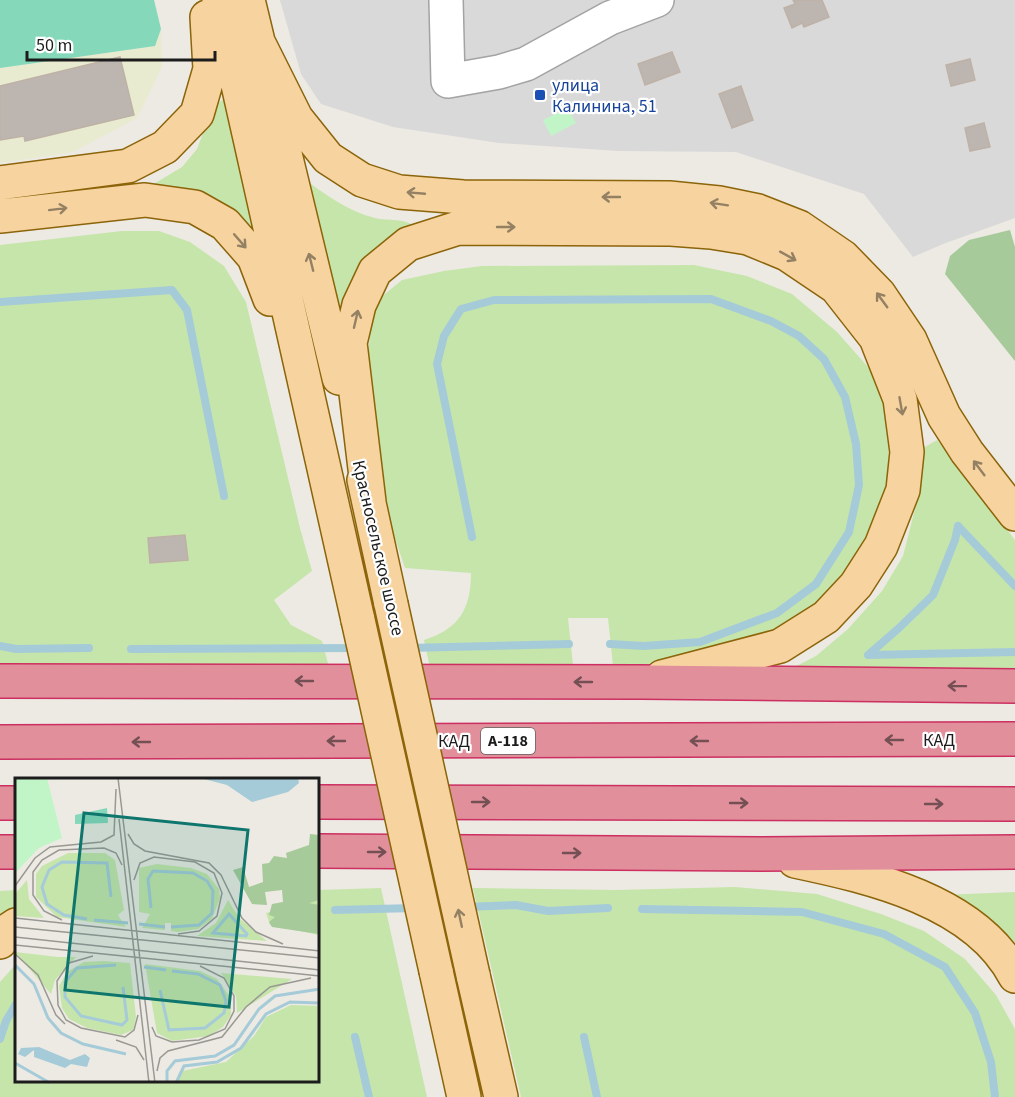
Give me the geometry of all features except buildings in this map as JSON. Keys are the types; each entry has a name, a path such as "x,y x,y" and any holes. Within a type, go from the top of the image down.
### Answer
{"highway":[{"path":"0,681 642,682 1015,686"},
{"name":"КАД","path":"0,742 1015,739"},
{"path":"320,802 1015,804"},
{"path":"320,851 761,854 1015,852"}],"main road":[{"path":"0,183 128,166 165,147 197,114 210,69 208,20 204,0"},
{"name":"Красносельское шоссе","path":"219,0 464,1097"},
{"name":"Красносельское шоссе","path":"248,0 369,502 501,1097"},
{"path":"258,42 296,118 328,158 362,180 399,192 463,197 669,198 719,203 758,211 799,227 843,258 879,294 910,340 944,416 967,452 1015,514"},
{"path":"0,216 145,200 195,207 225,224 254,257 312,411"},
{"path":"369,502 350,343 359,306 375,271 408,244 458,228 671,229 748,238 787,254 836,287 876,338 900,399 908,452 903,490 881,546 856,585 826,617 780,646 642,682"},
{"path":"0,675 83,680"},
{"path":"761,854 842,870 900,887 966,921 1006,959 1015,976"},
{"path":"0,942 15,926"},
{"path":"447,1022 452,1097"},
{"path":"491,1053 506,1097"}],"street":[{"path":"446,0 448,81 499,72 526,64 610,18 657,0"}],"shaded area":[{"path":"280,0 1015,0 1015,218 913,257 864,194 736,152 618,151 499,143 393,127 321,104 301,74"}],"green space":[{"path":"0,0 154,0 161,29 162,67 137,118 73,152 0,163"},
{"path":"0,0 154,0 161,29 155,46 0,68"},
{"path":"229,95 258,241 152,185 182,167 197,149 213,107"},
{"path":"568,108 576,123 551,136 543,120"},
{"path":"301,177 355,211 375,218 407,222 415,227 366,260 352,278 333,321"},
{"path":"1010,230 1015,247 1015,361 945,274 950,256 969,240"},
{"path":"122,231 159,231 190,242 224,266 246,302 312,571 274,600 291,625 322,641 330,671 0,667 0,245"},
{"path":"694,265 747,276 792,294 837,332 876,376 890,431 886,497 867,541 817,612 776,634 651,668 613,666 608,618 568,618 573,665 430,668 424,640 446,630 461,616 469,597 471,573 405,568 387,515 372,423 366,371 374,303 402,280 482,266"},
{"path":"937,440 1015,540 1015,678 775,677 816,656 848,629 882,591 903,556 915,509 923,448"},
{"path":"735,887 817,894 881,914 924,931 965,959 996,995 1015,1029 1015,1097 521,1097 473,888 616,890"},
{"path":"381,888 427,1097 0,1097 0,982 15,965 15,1082 320,1082 320,890"},
{"path":"15,890 15,915 0,929 0,891"},
{"path":"1015,892 1015,965 941,895"}],"waterway":[{"path":"0,302 172,290 187,310 224,496"},
{"path":"472,537 437,364 444,336 461,309 494,300 711,299 771,321 799,336 824,359 845,397 856,444 859,485 849,532 816,584 777,613 700,642 644,646 610,644"},
{"path":"958,526 955,540 933,595 868,655 1015,652"},
{"path":"958,526 1015,586"},
{"path":"408,648 569,644"},
{"path":"0,646 16,649 89,648"},
{"path":"131,649 357,648"},
{"path":"466,907 516,905 548,911 608,908"},
{"path":"335,910 415,908"},
{"path":"642,909 802,912 884,934 945,967 975,1013 991,1062 995,1097"},
{"path":"0,1039 6,1021 15,1006"},
{"path":"355,1037 369,1097"},
{"path":"584,1037 597,1097"}],"place":[{"name":"улица Калинина, 51","path":"540,95"}]}
